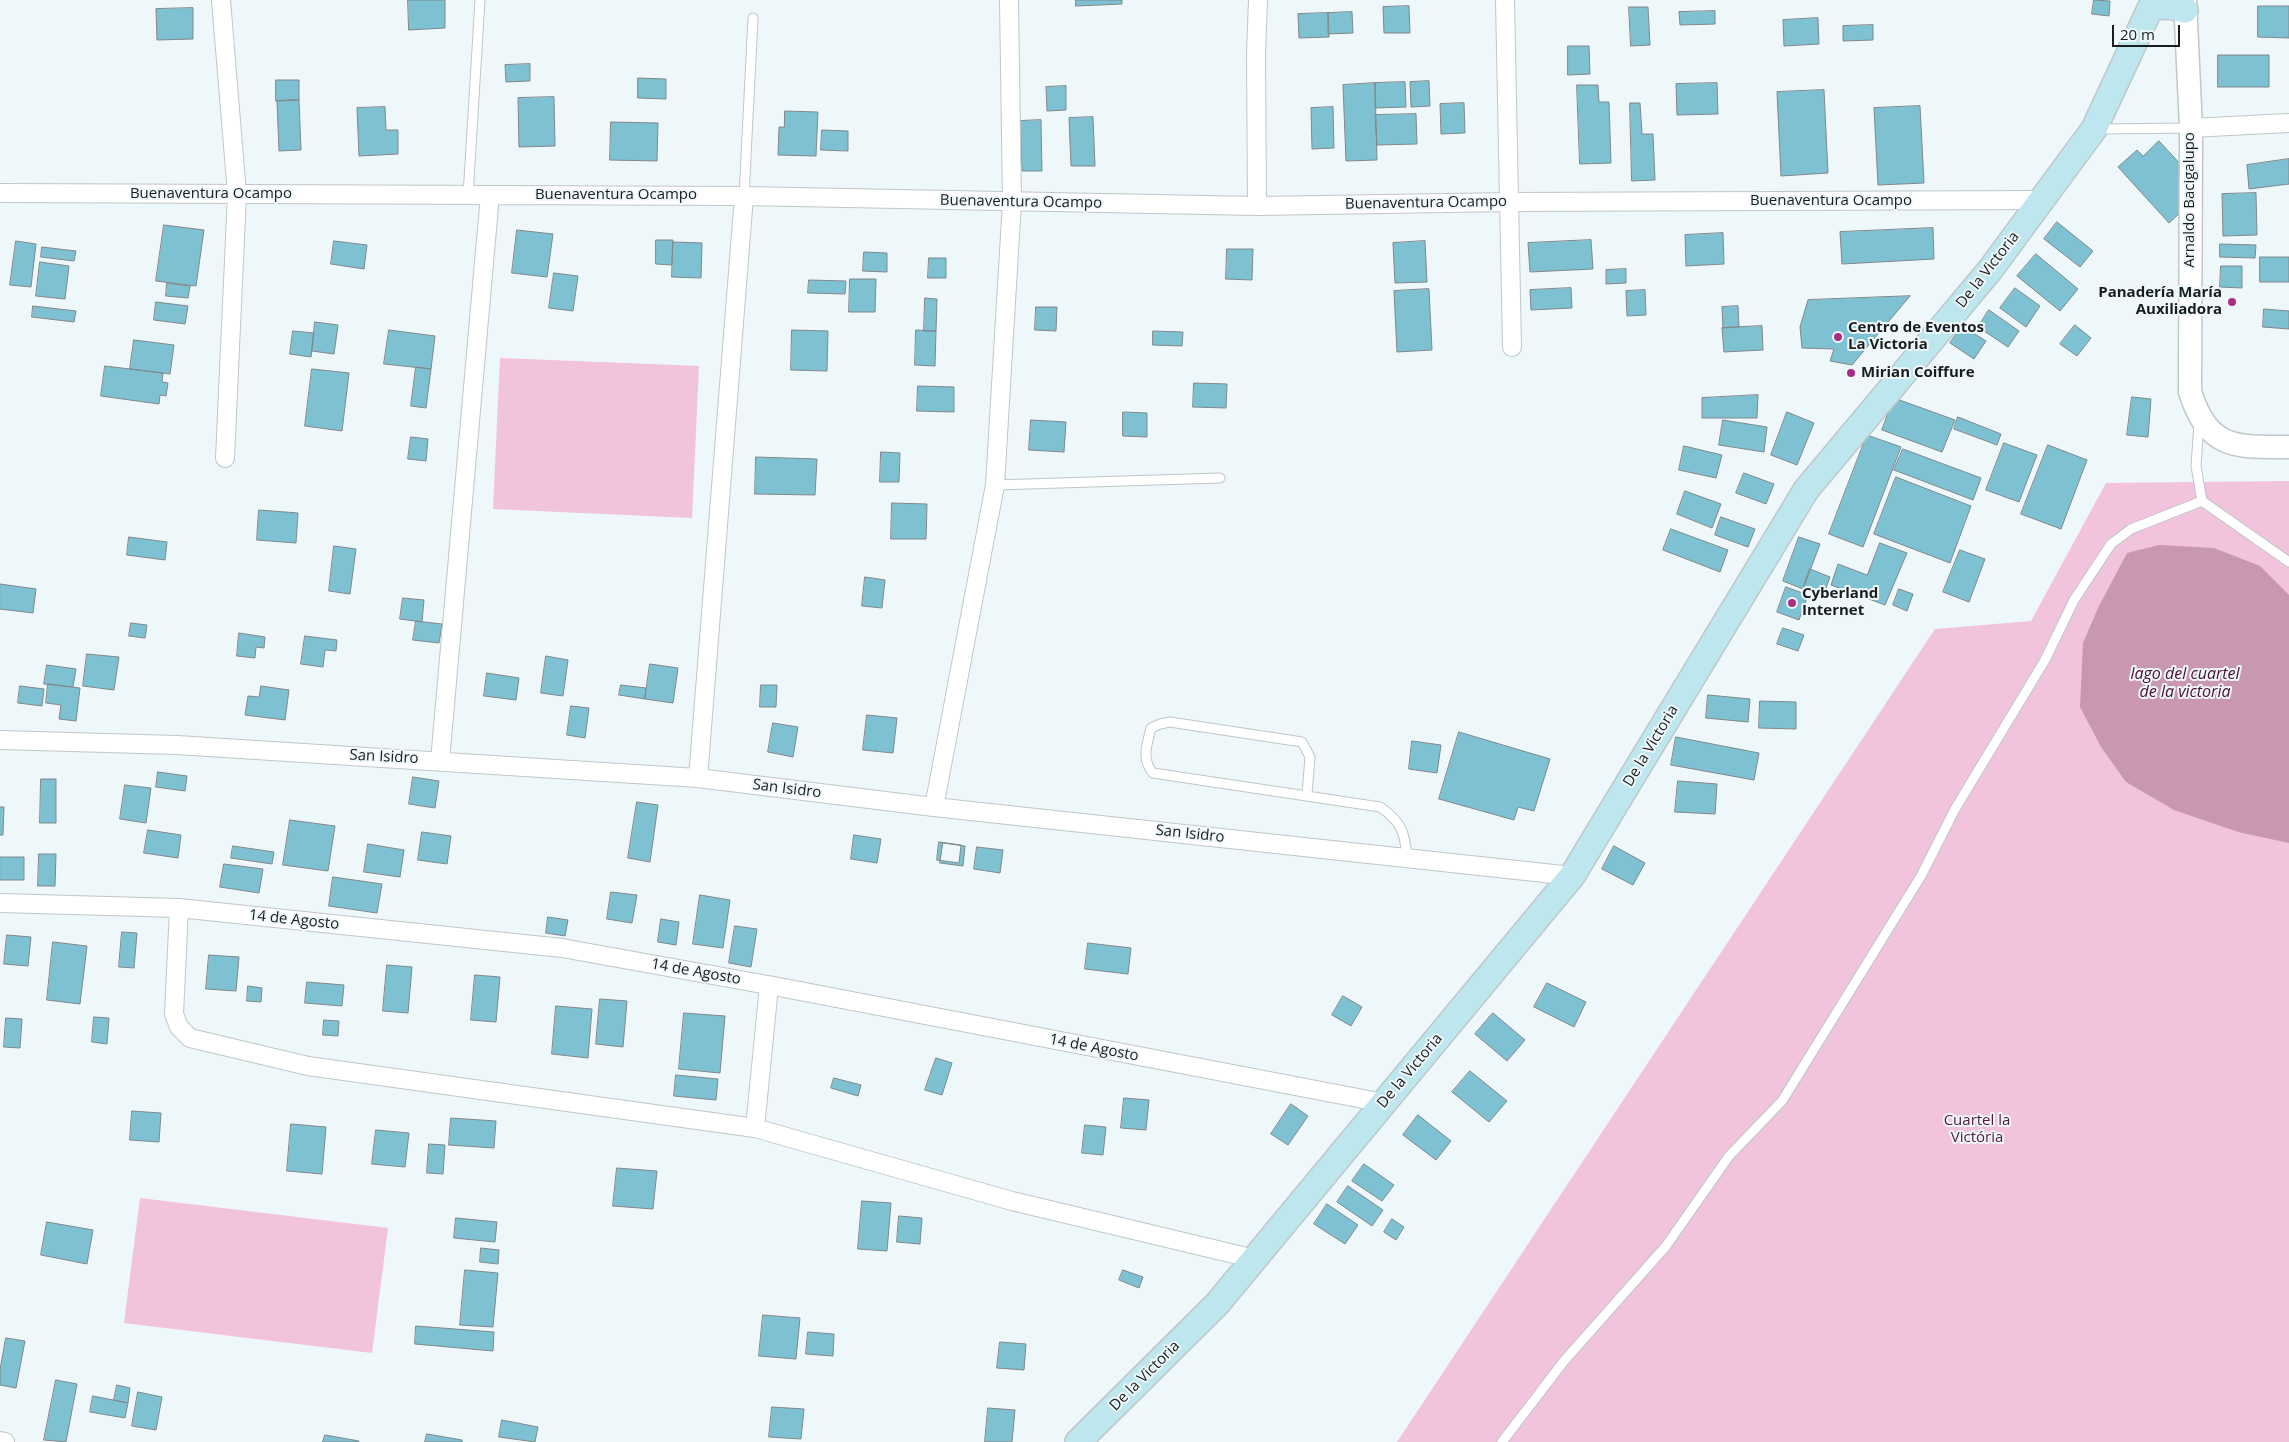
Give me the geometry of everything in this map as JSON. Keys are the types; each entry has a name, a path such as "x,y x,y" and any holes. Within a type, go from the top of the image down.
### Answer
{"main road":[{"path":"2153,4 2185,5"},
{"name":"De la Victoria","path":"1078,1442 1217,1304 1572,876 1806,490 1990,270 2094,129 2153,4"}],"street":[{"path":"221,0 238,194 225,458"},
{"path":"934,807 995,485 1012,202 1009,0"},
{"path":"1257,206 1256,54 1258,0"},
{"path":"1506,0 1512,347"},
{"name":"Arnaldo Bacigalupo","path":"2185,5 2191,128 2188,382 2195,408 2212,432 2229,444 2247,447 2289,447"},
{"path":"2191,128 2289,122"},
{"name":"Buenaventura Ocampo","path":"0,193 744,196 1257,206 1509,202 2041,200"},
{"path":"440,761 490,195"},
{"path":"698,778 744,196"},
{"name":"San Isidro","path":"0,740 177,746 698,778 934,807 1572,876"},
{"name":"14 de Agosto","path":"0,903 179,908 562,948 1384,1103"},
{"path":"179,908 174,1014 179,1027 190,1038 308,1066 755,1128 1012,1201 1255,1259"},
{"path":"755,1128 769,986"},
{"path":"0,1441 6,1442"}],"lane":[{"path":"468,196 480,0"},
{"path":"744,196 753,18"},
{"path":"2094,129 2191,128"},
{"path":"2200,415 2196,466 2202,501 2289,562"},
{"path":"995,485 1220,478"},
{"path":"1502,1442 1564,1361 1666,1246 1729,1156 1782,1102 1921,876 1955,809 2045,660 2074,600 2111,544 2131,529 2202,501"},
{"path":"1307,794 1310,757 1302,742 1170,722 1151,728 1145,755 1146,765 1153,773 1307,794 1380,807 1391,814 1400,825 1405,836 1407,858"}],"green space":[{"path":"500,358 699,366 692,518 493,509"},
{"name":"Cuartel la Victória","path":"2289,481 2289,1442 1397,1442 1935,629 2031,621 2106,483"},
{"path":"140,1198 388,1228 372,1353 124,1323"}],"water":[{"name":"lago del cuartel de la victoria","path":"2159,545 2214,548 2260,566 2289,595 2289,843 2238,832 2174,810 2126,782 2101,747 2080,707 2083,643 2098,608 2127,553"}],"building":[{"path":"408,0 445,0 445,28 409,30"},
{"path":"1076,0 1122,0 1122,4 1076,6"},
{"path":"2094,0 2110,1 2109,16 2092,14"},
{"path":"1409,6 1410,33 1384,33 1383,7"},
{"path":"2258,6 2289,6 2289,38 2258,37"},
{"path":"1629,7 1648,7 1650,45 1631,46"},
{"path":"193,8 193,39 157,40 156,9"},
{"path":"1715,11 1715,24 1680,25 1679,12"},
{"path":"1352,12 1353,33 1328,34 1328,13"},
{"path":"1328,13 1329,37 1299,38 1298,14"},
{"path":"1818,18 1819,44 1784,46 1783,20"},
{"path":"1873,25 1873,40 1843,41 1843,26"},
{"path":"1568,46 1589,46 1590,74 1568,75"},
{"path":"2218,55 2269,55 2269,87 2218,87"},
{"path":"530,64 530,81 506,82 505,65"},
{"path":"638,78 666,79 666,99 638,98"},
{"path":"276,80 299,80 299,100 276,101"},
{"path":"1429,81 1430,106 1411,107 1410,82"},
{"path":"1405,82 1406,107 1375,108 1375,83"},
{"path":"1375,83 1377,160 1346,161 1343,85"},
{"path":"1717,83 1718,114 1677,115 1676,84"},
{"path":"1577,85 1598,85 1599,102 1609,102 1611,163 1580,164"},
{"path":"1066,86 1066,110 1047,111 1046,87"},
{"path":"1824,90 1828,173 1781,176 1777,92"},
{"path":"554,97 555,146 519,147 518,98"},
{"path":"299,100 301,150 279,151 277,101"},
{"path":"1464,103 1465,133 1441,134 1440,104"},
{"path":"1630,103 1640,103 1642,134 1653,134 1655,180 1632,181"},
{"path":"1920,106 1924,183 1878,185 1874,108"},
{"path":"385,107 386,130 398,130 398,154 359,156 357,108"},
{"path":"1333,107 1334,148 1312,149 1311,108"},
{"path":"785,111 818,112 816,156 778,155 779,127 784,127"},
{"path":"1416,114 1417,144 1377,145 1375,115"},
{"path":"1093,117 1095,166 1071,166 1069,118"},
{"path":"1041,120 1042,171 1022,171 1020,121"},
{"path":"611,122 658,123 657,161 610,160"},
{"path":"822,130 848,131 848,151 821,150"},
{"path":"2159,141 2184,168 2184,209 2169,223 2118,167 2137,150 2143,156"},
{"path":"2289,159 2289,184 2249,189 2247,165"},
{"path":"2256,193 2257,235 2223,236 2222,194"},
{"path":"2057,222 2093,251 2080,267 2044,239"},
{"path":"164,225 204,230 196,286 156,281"},
{"path":"1933,228 1934,259 1842,264 1840,232"},
{"path":"517,230 553,234 547,277 512,273"},
{"path":"1723,233 1724,264 1686,266 1685,235"},
{"path":"656,240 673,240 672,265 656,264"},
{"path":"1591,240 1593,269 1530,272 1528,243"},
{"path":"16,241 36,244 31,287 10,285"},
{"path":"334,241 367,245 364,269 331,264"},
{"path":"1425,241 1427,282 1395,283 1393,243"},
{"path":"673,242 702,243 701,278 672,277"},
{"path":"2220,244 2256,245 2255,258 2220,257"},
{"path":"42,247 76,251 74,261 41,257"},
{"path":"1227,249 1253,249 1252,280 1226,279"},
{"path":"864,252 887,253 887,272 863,271"},
{"path":"2036,254 2078,289 2060,311 2017,276"},
{"path":"2260,257 2289,257 2289,282 2260,282"},
{"path":"929,258 946,258 946,278 928,278"},
{"path":"40,262 69,266 65,299 36,296"},
{"path":"2221,266 2242,266 2242,288 2220,287"},
{"path":"1626,269 1626,283 1606,284 1606,270"},
{"path":"554,273 578,276 573,311 549,308"},
{"path":"850,279 876,279 875,312 849,312"},
{"path":"809,280 846,281 845,294 808,293"},
{"path":"167,283 190,286 188,298 166,296"},
{"path":"1571,288 1572,308 1531,310 1530,290"},
{"path":"2015,288 2040,306 2026,327 2000,308"},
{"path":"1429,289 1432,350 1397,352 1394,291"},
{"path":"1645,290 1646,315 1627,316 1626,291"},
{"name":"Centro de Eventos La Victoria","path":"1910,296 1852,365 1830,361 1834,349 1802,348 1800,327 1808,300"},
{"path":"925,298 937,299 936,331 924,331"},
{"path":"156,302 188,306 185,324 154,320"},
{"path":"33,306 76,311 74,322 32,317"},
{"path":"1738,306 1739,327 1723,328 1722,307"},
{"path":"1036,307 1057,307 1056,331 1035,330"},
{"path":"2264,309 2289,311 2289,329 2263,327"},
{"path":"1989,310 2019,331 2008,347 1978,327"},
{"path":"315,322 338,325 334,354 312,351"},
{"path":"2075,325 2091,338 2077,356 2060,344"},
{"path":"1762,326 1763,350 1724,352 1722,328"},
{"path":"1962,326 1986,341 1974,359 1950,343"},
{"path":"389,330 435,336 431,369 384,364"},
{"path":"792,330 828,331 827,371 791,370"},
{"path":"916,330 936,331 935,366 915,365"},
{"path":"293,331 314,333 311,357 290,354"},
{"path":"1153,331 1183,332 1182,346 1153,345"},
{"path":"134,340 174,345 170,374 130,369"},
{"path":"105,366 163,373 162,382 168,383 166,396 160,395 159,404 101,396"},
{"path":"416,367 431,369 426,408 411,406"},
{"path":"312,369 349,373 342,431 305,426"},
{"path":"1194,383 1227,384 1226,408 1193,407"},
{"path":"918,386 954,387 954,412 917,411"},
{"path":"1758,395 1757,418 1702,418 1702,398"},
{"path":"2132,397 2151,399 2148,437 2127,435"},
{"path":"1894,398 1955,420 1942,452 1882,430"},
{"path":"1123,412 1147,413 1147,437 1123,436"},
{"path":"1787,412 1814,423 1797,465 1771,455"},
{"path":"1958,417 2001,434 1997,445 1954,429"},
{"path":"1031,420 1066,422 1064,452 1029,450"},
{"path":"1723,420 1767,427 1764,452 1719,445"},
{"path":"1867,435 1901,447 1863,547 1829,534"},
{"path":"411,437 428,439 426,461 408,459"},
{"path":"2004,443 2037,455 2019,502 1986,490"},
{"path":"2048,445 2087,460 2061,529 2021,514"},
{"path":"1684,446 1722,455 1716,478 1679,470"},
{"path":"1903,449 1981,478 1973,500 1894,470"},
{"path":"881,452 900,453 899,482 880,482"},
{"path":"756,457 817,459 815,495 755,494"},
{"path":"1744,473 1774,484 1766,504 1736,493"},
{"path":"1896,477 1971,506 1950,563 1874,534"},
{"path":"1685,491 1721,504 1712,528 1677,514"},
{"path":"892,503 927,504 926,539 891,539"},
{"path":"259,510 298,513 296,543 257,540"},
{"path":"1721,517 1755,529 1748,547 1715,535"},
{"path":"1671,529 1728,550 1720,572 1663,550"},
{"path":"129,537 167,542 165,560 127,555"},
{"path":"1799,537 1820,544 1803,589 1783,581"},
{"path":"1880,543 1907,553 1885,605 1831,585 1838,564 1867,575"},
{"path":"334,546 356,549 350,594 329,591"},
{"path":"1960,550 1985,559 1969,602 1943,592"},
{"path":"1810,569 1830,577 1823,596 1803,589"},
{"path":"865,577 885,580 882,608 862,606"},
{"path":"0,584 36,589 33,613 0,609"},
{"name":"Cyberland Internet","path":"1786,587 1808,595 1799,620 1777,612"},
{"path":"1899,589 1913,594 1907,611 1893,605"},
{"path":"403,598 424,600 422,622 400,619"},
{"path":"416,621 442,624 439,643 413,640"},
{"path":"131,623 147,625 145,638 129,636"},
{"path":"1783,628 1804,635 1798,651 1777,644"},
{"path":"239,633 265,637 264,648 256,647 255,658 237,656"},
{"path":"305,636 337,640 336,651 325,650 323,667 301,664"},
{"path":"87,654 119,657 114,690 83,686"},
{"path":"546,656 568,660 563,696 541,693"},
{"path":"650,664 678,668 673,703 645,699"},
{"path":"47,665 76,669 73,687 44,684"},
{"path":"487,673 519,678 516,700 484,696"},
{"path":"48,684 80,688 76,721 59,719 61,705 46,703"},
{"path":"621,685 646,688 645,699 619,695"},
{"path":"761,685 777,685 776,707 760,707"},
{"path":"20,686 44,689 42,706 18,703"},
{"path":"261,686 289,690 285,720 245,715 248,696 259,697"},
{"path":"1708,695 1750,699 1748,722 1706,718"},
{"path":"1760,701 1796,702 1796,729 1759,728"},
{"path":"571,706 589,708 585,738 567,735"},
{"path":"867,715 897,718 893,753 863,750"},
{"path":"773,723 798,727 793,757 768,752"},
{"path":"1459,732 1550,759 1534,811 1518,807 1514,820 1439,799"},
{"path":"1676,737 1759,753 1754,780 1671,765"},
{"path":"1412,741 1441,745 1437,773 1409,769"},
{"path":"158,772 187,776 185,791 156,787"},
{"path":"413,777 439,781 435,808 409,804"},
{"path":"41,779 56,779 56,823 40,823"},
{"path":"1678,781 1717,784 1715,814 1675,812"},
{"path":"125,785 151,788 146,823 120,819"},
{"path":"637,802 658,805 650,862 628,858"},
{"path":"0,807 4,807 3,835 0,835"},
{"path":"290,820 335,826 328,871 283,865"},
{"path":"148,830 181,835 178,858 144,853"},
{"path":"422,832 451,836 447,864 418,860"},
{"path":"854,835 881,839 877,863 851,859"},
{"path":"939,842 961,845 959,863 937,860"},
{"path":"943,843 965,846 963,866 940,863"},
{"path":"368,844 404,850 400,877 364,872"},
{"path":"233,846 274,852 272,864 231,858"},
{"path":"1614,846 1645,863 1633,885 1602,869"},
{"path":"977,847 1003,850 1000,873 974,869"},
{"path":"39,854 56,854 55,886 38,886"},
{"path":"0,857 24,857 24,880 0,880"},
{"path":"224,864 263,869 259,893 220,887"},
{"path":"333,877 382,884 377,913 329,906"},
{"path":"611,892 637,895 632,923 607,919"},
{"path":"700,895 730,900 723,948 693,944"},
{"path":"548,917 568,920 565,936 546,933"},
{"path":"661,919 679,922 676,945 658,942"},
{"path":"735,926 757,929 751,967 729,963"},
{"path":"122,932 137,933 134,968 119,967"},
{"path":"7,935 31,937 28,966 4,964"},
{"path":"53,942 87,946 80,1004 47,1000"},
{"path":"1088,943 1131,948 1128,974 1085,969"},
{"path":"209,955 239,957 236,991 206,989"},
{"path":"387,965 412,967 408,1013 383,1011"},
{"path":"475,975 500,977 496,1022 471,1020"},
{"path":"307,982 344,985 342,1006 305,1003"},
{"path":"1547,983 1586,1002 1574,1027 1534,1007"},
{"path":"248,986 262,988 261,1002 247,1001"},
{"path":"1343,996 1362,1007 1351,1026 1332,1015"},
{"path":"600,999 627,1001 623,1047 596,1044"},
{"path":"556,1006 592,1009 588,1058 552,1054"},
{"path":"684,1013 725,1016 720,1073 679,1069"},
{"path":"1493,1013 1525,1040 1507,1061 1475,1034"},
{"path":"94,1017 109,1018 107,1044 92,1042"},
{"path":"6,1018 22,1019 20,1048 4,1047"},
{"path":"324,1020 339,1021 338,1036 323,1035"},
{"path":"936,1058 952,1063 942,1095 925,1090"},
{"path":"1470,1071 1507,1101 1489,1122 1452,1092"},
{"path":"676,1075 718,1079 716,1100 674,1096"},
{"path":"834,1078 861,1085 858,1096 831,1088"},
{"path":"1124,1098 1149,1100 1146,1130 1121,1128"},
{"path":"1291,1104 1308,1116 1288,1145 1271,1134"},
{"path":"132,1111 161,1113 159,1142 130,1140"},
{"path":"1418,1115 1451,1141 1436,1160 1403,1135"},
{"path":"451,1118 496,1121 494,1148 449,1145"},
{"path":"291,1124 326,1127 322,1174 287,1171"},
{"path":"1085,1125 1106,1127 1103,1155 1082,1153"},
{"path":"376,1130 409,1133 405,1167 372,1164"},
{"path":"429,1144 445,1145 443,1174 427,1173"},
{"path":"1364,1164 1394,1185 1382,1201 1352,1181"},
{"path":"617,1168 657,1171 653,1209 613,1206"},
{"path":"1348,1186 1383,1210 1372,1226 1337,1202"},
{"path":"862,1201 891,1203 887,1251 858,1249"},
{"path":"1327,1204 1358,1225 1345,1244 1314,1224"},
{"path":"899,1216 922,1218 920,1244 897,1242"},
{"path":"456,1218 497,1222 495,1242 454,1238"},
{"path":"1392,1219 1404,1227 1396,1240 1384,1232"},
{"path":"47,1222 93,1230 87,1264 41,1255"},
{"path":"481,1248 499,1250 498,1264 480,1262"},
{"path":"465,1270 498,1273 493,1327 460,1325"},
{"path":"1123,1270 1143,1277 1139,1288 1119,1280"},
{"path":"763,1315 800,1318 796,1359 759,1356"},
{"path":"416,1326 494,1332 493,1351 415,1344"},
{"path":"808,1332 834,1334 833,1356 806,1354"},
{"path":"6,1338 25,1341 16,1388 0,1385 0,1370"},
{"path":"1000,1342 1026,1344 1024,1370 997,1368"},
{"path":"56,1380 77,1384 66,1442 44,1440"},
{"path":"117,1385 130,1388 128,1403 114,1400"},
{"path":"138,1392 162,1397 156,1430 132,1426"},
{"path":"93,1396 128,1403 125,1418 90,1412"},
{"path":"772,1407 804,1409 801,1439 769,1437"},
{"path":"988,1408 1015,1410 1012,1442 985,1442"},
{"path":"502,1420 538,1427 535,1442 499,1437"},
{"path":"427,1434 462,1440 462,1442 425,1442"},
{"path":"325,1435 359,1441 359,1442 323,1442"}],"place":[{"name":"Panadería María Auxiliadora","path":"2232,302"},
{"name":"Centro de Eventos La Victoria","path":"1838,337"},
{"name":"Mirian Coiffure","path":"1851,373"},
{"name":"Cyberland Internet","path":"1792,603"}]}
